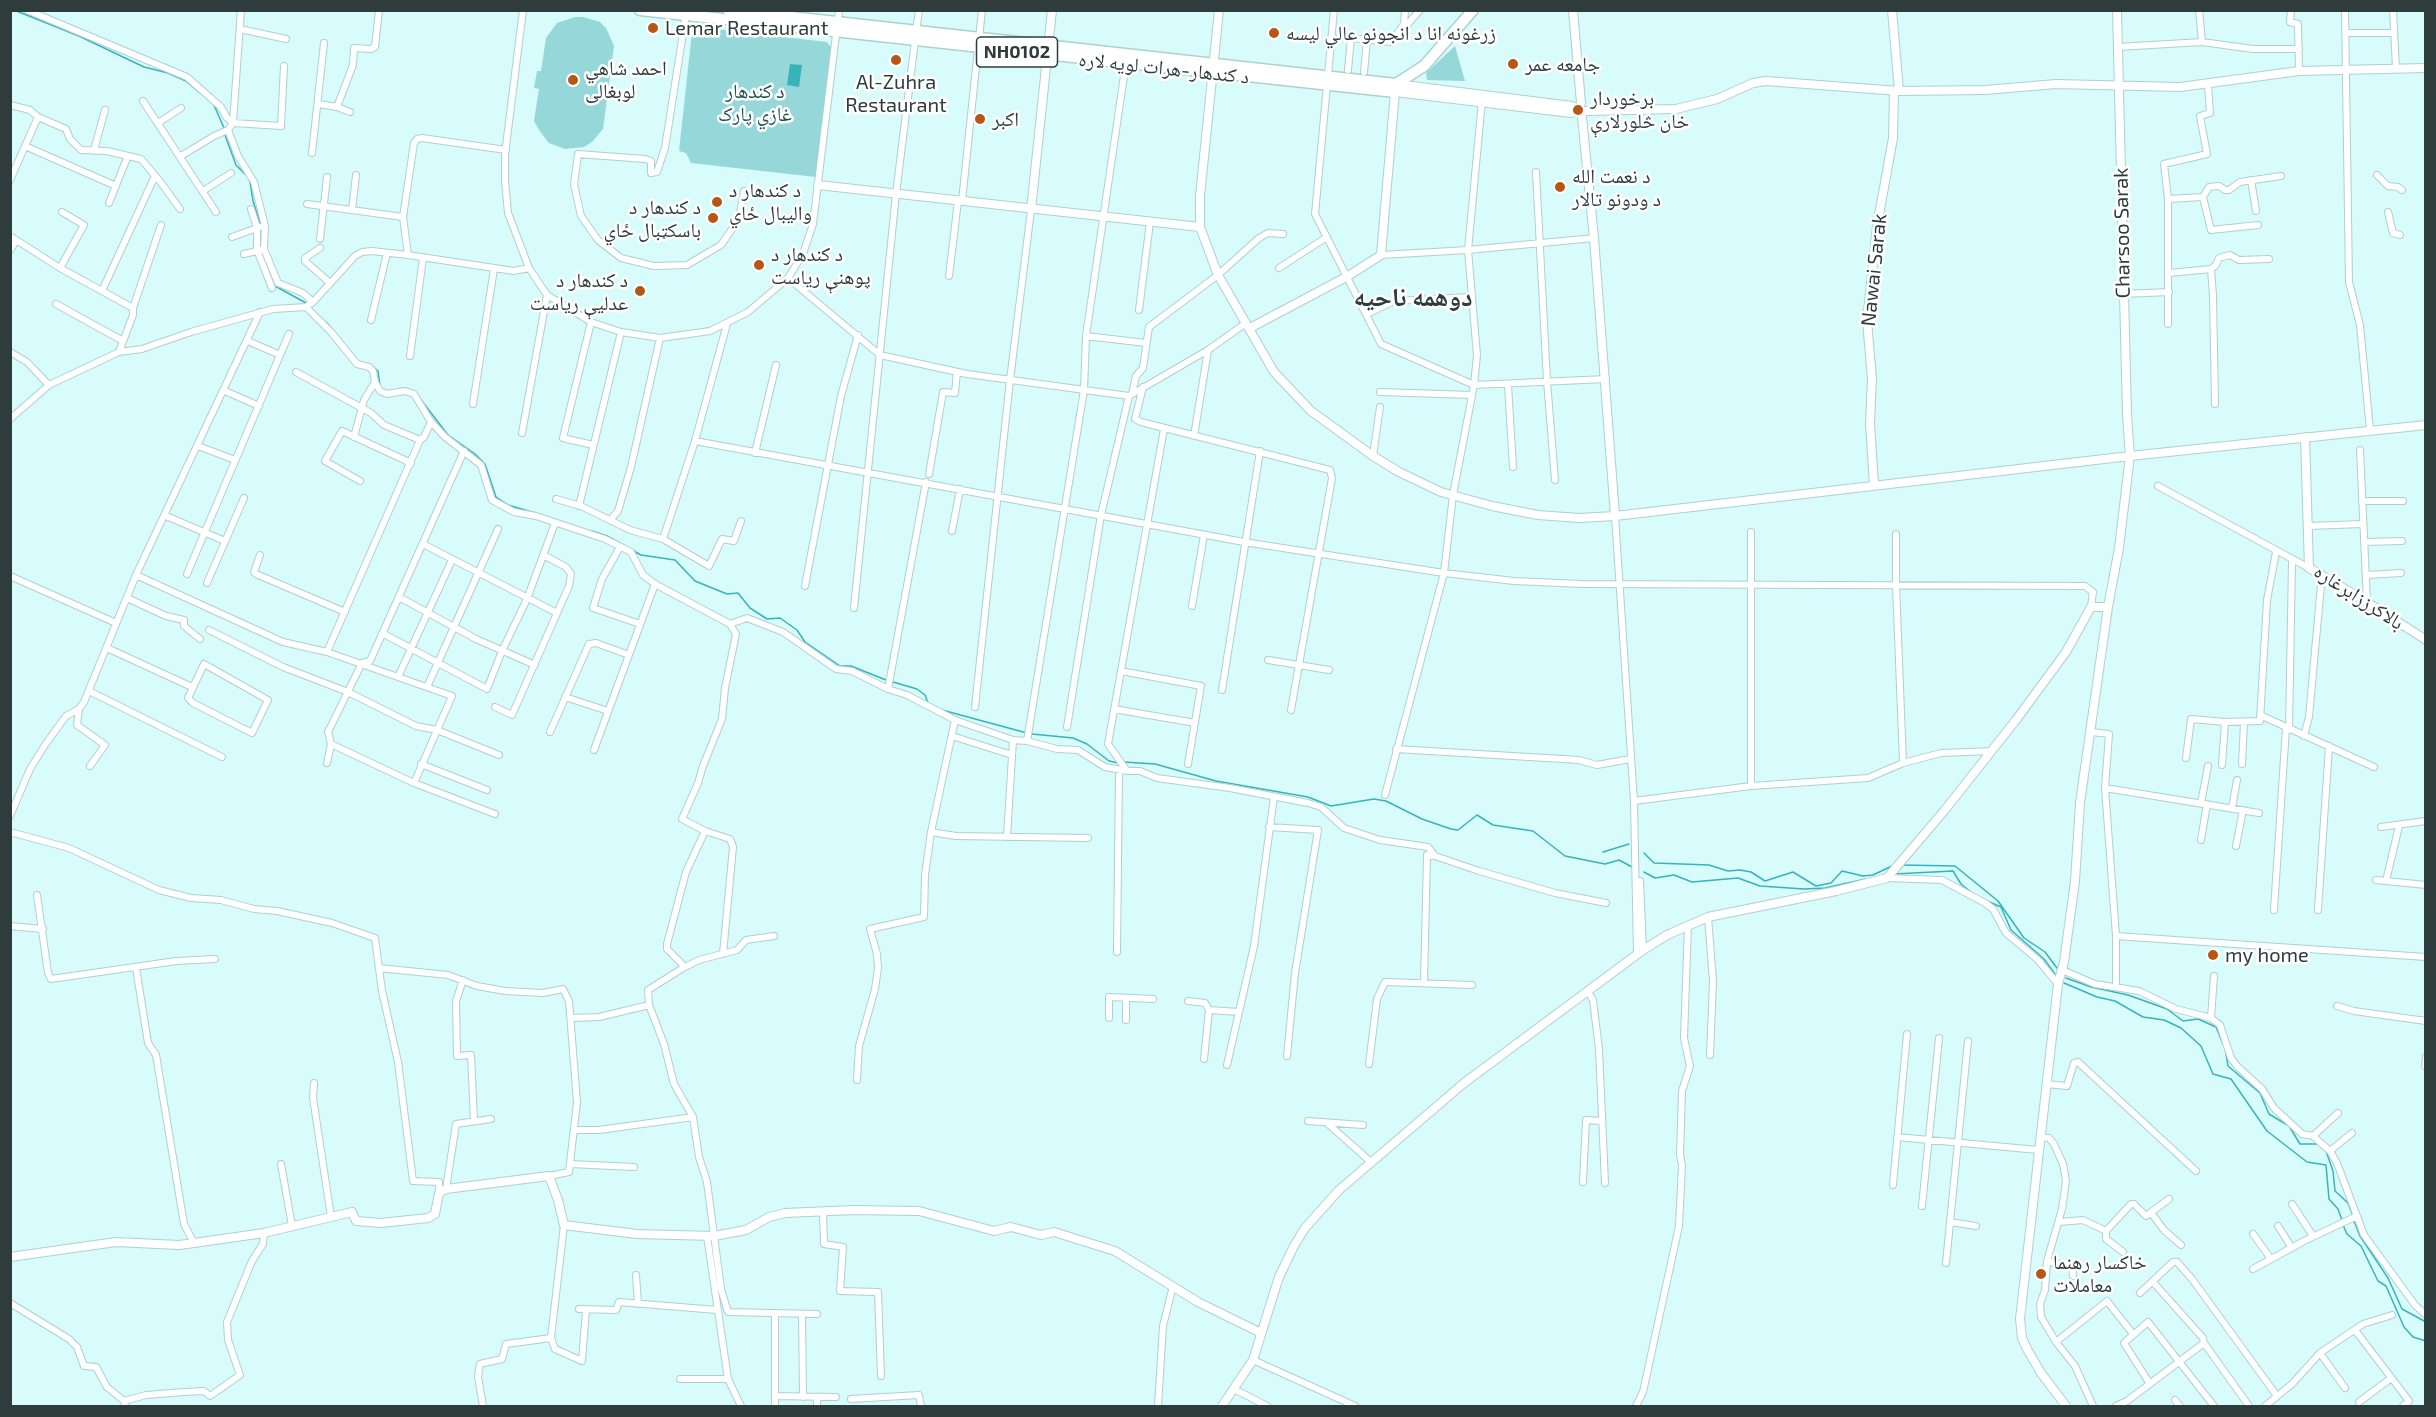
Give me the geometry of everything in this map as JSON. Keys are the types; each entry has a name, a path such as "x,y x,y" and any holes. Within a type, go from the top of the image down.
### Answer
{"highway":[{"name":"د کندهار-هرات لويه لاره","path":"640,10 761,16"},
{"name":"د کندهار-هرات لويه لاره","path":"728,10 836,27 979,44 1395,88"},
{"path":"1395,88 1424,66 1473,10"}],"street":[{"path":"27,10 187,77 221,107 233,123 281,126 284,66"},
{"path":"181,156 225,131 233,123 241,10"},
{"path":"338,107 353,65 354,48 371,49 375,46 379,10"},
{"path":"523,10 506,150 505,182 508,213 529,268 547,295 591,322 621,332 660,338 710,331 748,312 788,278 803,254 813,224 839,10"},
{"path":"854,608 896,194 919,10"},
{"path":"949,276 982,10"},
{"path":"975,706 1052,10"},
{"path":"1219,10 1200,196 1200,227 1218,275 1274,372 1311,411 1373,456 1399,472 1441,492 1492,506 1538,515 1579,518 1616,516 2426,424"},
{"path":"1335,10 1315,214 1382,344 1474,385 1606,379"},
{"path":"1340,37 1391,42 1404,24 1405,10"},
{"path":"1405,27 1420,10"},
{"path":"1573,10 1581,103 1584,114 1616,516 1636,835 1640,953"},
{"name":"Nawai Sarak","path":"1874,485 1870,424 1872,379 1867,321 1877,226 1893,138 1897,91 1892,10"},
{"name":"Charsoo Sarak","path":"2066,1407 2027,1349 2022,1338 2020,1319 2058,984 2075,881 2080,803 2119,548 2130,456 2123,294 2117,10"},
{"path":"2199,10 2202,42"},
{"path":"2291,10 2290,22 2298,24 2299,71"},
{"path":"2345,10 2349,282 2360,325 2370,430"},
{"path":"2393,10 2396,68"},
{"path":"687,13 665,148 657,172 651,173 651,161 645,159 578,154 574,184 581,216 598,240 621,258 654,266 687,265 721,244 739,219 744,191"},
{"path":"240,29 286,39"},
{"path":"2346,33 2394,33"},
{"path":"1348,70 1351,38"},
{"path":"1364,72 1367,40"},
{"path":"2118,47 2202,42 2253,49 2299,49"},
{"path":"312,153 324,43"},
{"path":"1027,741 1084,390 1086,336 1126,59"},
{"path":"1382,255 1395,88 1571,110 1577,118 1584,114 1676,109 1717,99 1753,83 1766,81 1897,91 1985,90 2056,84 2180,87 2299,71 2426,68"},
{"path":"2168,324 2168,199 2165,162 2180,162 2207,154 2200,116 2210,113 2208,84"},
{"path":"1384,795 1444,573 1453,495 1474,385 1477,355 1468,250 1482,98"},
{"path":"143,101 181,156 216,213"},
{"path":"1571,110 1576,103 1581,103"},
{"path":"319,104 338,107 350,112"},
{"path":"10,105 30,110 38,117 66,129 70,139 81,150 94,150 141,159 180,209"},
{"path":"158,123 181,108"},
{"path":"94,150 105,110"},
{"path":"10,180 38,117"},
{"path":"225,131 254,182 266,226 260,250 278,283 303,293 309,305 357,364 369,367 373,371 380,391 387,394 405,391 414,394 431,422 445,437 481,465 492,500 514,512 536,516 605,539 631,552 643,575 655,584 730,624 736,634 725,688 722,719 682,819 705,831 729,839 733,847 723,954"},
{"path":"408,255 402,217 414,143 417,139 506,150"},
{"path":"25,146 116,186"},
{"path":"108,203 127,158"},
{"path":"1536,172 1538,244 1555,480"},
{"path":"203,191 231,173"},
{"path":"352,210 356,175"},
{"path":"2377,175 2388,186 2402,190"},
{"path":"2258,225 2211,230 2203,197 2209,187 2219,186 2225,190 2240,182 2281,176"},
{"path":"320,239 327,177"},
{"path":"102,291 154,178 158,178"},
{"path":"2252,180 2256,211"},
{"path":"818,185 1200,227"},
{"path":"2168,199 2203,197"},
{"path":"307,204 402,217"},
{"path":"251,209 257,227 260,250 272,288"},
{"path":"60,268 84,225 62,212"},
{"path":"2388,212 2393,233 2400,235"},
{"path":"1139,310 1150,222"},
{"path":"119,352 161,225"},
{"path":"232,237 257,227 266,226"},
{"path":"1067,727 1101,515 1136,376 1143,368 1148,331 1152,324 1218,275 1259,238 1268,233 1283,234"},
{"path":"1279,268 1327,237"},
{"path":"10,250 13,238 60,268 133,308"},
{"path":"788,278 880,356 957,372 1131,395 1248,326 1348,276 1382,255 1468,250 1594,238"},
{"path":"320,248 305,258 305,261 330,284"},
{"path":"244,254 260,250"},
{"path":"10,419 49,385 119,352 142,349 260,312 309,305 355,256 362,252 408,255 514,271 529,268"},
{"path":"371,320 387,253"},
{"path":"2169,273 2211,269 2219,258 2230,255 2239,260 2269,259"},
{"path":"411,356 423,258"},
{"path":"474,404 494,268"},
{"path":"2211,269 2215,404"},
{"path":"2123,294 2169,292"},
{"path":"522,433 547,295"},
{"path":"1367,314 1394,301 1471,297"},
{"path":"56,304 123,341"},
{"path":"90,766 105,745 77,725 79,709 136,575 225,391 260,312"},
{"path":"591,322 563,438 593,445"},
{"path":"663,539 695,441 727,324"},
{"path":"579,506 621,332"},
{"path":"187,574 290,334"},
{"path":"806,586 841,396 858,335"},
{"path":"1086,336 1146,342"},
{"path":"611,519 618,511 631,467 660,338"},
{"path":"248,341 280,356"},
{"path":"1194,436 1208,350"},
{"path":"10,352 27,362 49,385"},
{"path":"755,453 776,366"},
{"path":"296,372 363,411 371,413 384,425 420,440"},
{"path":"929,474 943,392 955,393 957,372"},
{"path":"354,437 363,411 364,400 375,382"},
{"path":"1508,385 1513,467"},
{"path":"1143,387 1135,418 1164,429 1330,470 1332,478 1292,710"},
{"path":"225,391 259,406"},
{"path":"1380,392 1472,395"},
{"path":"1373,456 1380,407"},
{"path":"327,652 420,440 424,437 431,422"},
{"path":"1117,951 1124,770 1108,744 1164,429"},
{"path":"360,481 325,461 341,432 411,463"},
{"name":"بالاکرززابرغاره","path":"2306,437 2309,568 2426,640"},
{"path":"695,441 1244,542 1444,573 1514,580 1620,585 2085,586 2092,592 2091,607 2066,652 1992,751 1888,877"},
{"path":"198,446 236,460"},
{"path":"2360,450 2367,602"},
{"path":"362,663 370,661 464,451"},
{"path":"1222,690 1260,452"},
{"path":"889,684 926,482"},
{"path":"2158,486 2292,561 2309,568"},
{"path":"952,531 960,489"},
{"path":"207,583 244,498"},
{"path":"556,500 579,506 611,519 630,530 663,539 709,566 722,539 734,542 741,521"},
{"path":"2362,501 2403,501"},
{"path":"166,516 225,542"},
{"path":"382,633 488,689 502,651 528,599 555,523"},
{"path":"2308,526 2363,524"},
{"path":"427,687 498,529"},
{"path":"1751,532 1751,786"},
{"path":"1192,606 1204,534"},
{"path":"1896,534 1903,763"},
{"path":"2364,542 2402,541"},
{"path":"423,544 557,613"},
{"path":"620,547 602,579 593,608 640,624"},
{"path":"2186,758 2191,719 2259,722 2267,600 2277,552"},
{"path":"260,555 254,572 256,574 345,612"},
{"path":"495,707 512,715 569,586 571,574 566,567 544,556"},
{"path":"398,676 452,560"},
{"path":"2274,910 2287,729 2292,561"},
{"path":"2366,575 2401,573"},
{"path":"2304,736 2309,717 2322,574"},
{"path":"136,575 283,642 362,663 452,696 414,783"},
{"path":"10,576 116,623"},
{"path":"594,750 655,584"},
{"path":"399,597 454,627 535,665"},
{"path":"127,598 166,615 184,620 184,626 200,639"},
{"path":"2091,607 2109,607"},
{"path":"730,624 747,618 783,632 836,669 852,671 889,684 955,720 1013,740 1027,741 1057,749 1078,750 1105,767 1140,771 1157,778 1230,788 1321,807 1344,828 1380,840 1428,847 1435,856"},
{"path":"209,630 284,667 348,692 416,726 437,730 499,755"},
{"path":"550,732 589,644 596,643 629,655"},
{"path":"106,648 192,687"},
{"path":"1268,660 1329,670"},
{"path":"327,763 331,744 328,732 362,663"},
{"path":"204,664 268,700 267,705 252,733 193,703 188,698 192,687 204,664"},
{"path":"1121,671 1201,686 1188,764"},
{"path":"88,691 222,757"},
{"path":"565,697 608,711"},
{"path":"10,816 30,769 45,745 66,716 79,709"},
{"path":"1114,709 1195,723"},
{"path":"2260,715 2374,767"},
{"path":"857,1080 859,1046 878,968 877,954 870,929 924,917 925,875 931,832 955,720"},
{"path":"2222,765 2225,722"},
{"path":"2242,764 2244,723"},
{"path":"2091,732 2109,734 2105,788 2116,936 2116,987"},
{"path":"952,736 1012,755"},
{"path":"1007,837 1013,740"},
{"path":"331,744 414,783 495,814"},
{"path":"2318,910 2328,746"},
{"path":"1396,749 1580,760 1597,765 1630,759"},
{"path":"1634,801 1751,786 1868,778 1903,763 1941,753 1992,751"},
{"path":"421,764 487,790"},
{"path":"2201,840 2208,766"},
{"path":"2232,808 2237,780"},
{"path":"2105,788 2259,813"},
{"path":"1227,1065 1254,946 1274,797"},
{"path":"2236,846 2243,810"},
{"path":"2381,827 2426,821"},
{"path":"2386,881 2398,826"},
{"path":"1269,827 1318,830 1295,973 1287,1056"},
{"path":"683,968 682,963 667,949 667,944 686,872 705,831"},
{"path":"10,832 69,848 159,890 191,898 221,900 254,909 277,911 332,923 375,938 398,1062 413,1181 439,1182 443,1191"},
{"path":"931,832 956,836 1088,838"},
{"path":"1424,983 1427,855 1555,893 1606,903"},
{"path":"1222,1407 1253,1360 1279,1277 1294,1246 1305,1228 1339,1190 1464,1083 1640,953 1688,925 1708,917 1836,891 1888,877 1942,880 1993,909 2006,933 2037,959 2058,984"},
{"path":"2376,880 2426,885"},
{"path":"37,895 48,973 51,979 215,958"},
{"path":"1708,917 1713,981 1710,1055"},
{"path":"1636,1407 1643,1392 1679,1226 1682,1091 1690,1066 1684,1038 1688,925"},
{"path":"10,927 43,929"},
{"path":"741,1407 728,1379 717,1310 707,1182 699,1157 693,1117 674,1084 664,1044 649,1005 648,990 699,960 737,950 746,940 774,936"},
{"path":"2116,936 2426,957"},
{"path":"136,968 148,1043 156,1055 184,1224 194,1243"},
{"path":"379,968 448,975 477,986 526,993 563,990 569,1001 577,1102 569,1172 443,1191"},
{"path":"2062,970 2095,984 2139,991 2176,1009 2211,1018 2220,1025 2231,1058 2237,1066 2262,1089 2274,1108 2302,1134 2313,1136 2330,1151 2364,1235 2415,1305 2426,1315"},
{"path":"2211,1018 2214,976"},
{"path":"462,980 456,1001 457,1056 471,1055 474,1121"},
{"path":"1369,1064 1377,999 1385,982 1472,985"},
{"path":"1588,992 1593,1000 1599,1049 1605,1183"},
{"path":"1109,1018 1108,997 1153,999"},
{"path":"1126,998 1126,1020"},
{"path":"1188,1001 1205,1003 1209,1010 1204,1059"},
{"path":"571,1018 599,1017 649,1005"},
{"path":"2337,1006 2354,1011 2426,1021"},
{"path":"1209,1010 1239,1012"},
{"path":"1893,1185 1907,1034"},
{"path":"1922,1206 1939,1038"},
{"path":"1946,1263 1968,1041"},
{"path":"2425,1066 2426,1057"},
{"path":"2046,1084 2067,1086 2074,1063 2079,1062 2196,1171"},
{"path":"314,1083 313,1098 331,1217"},
{"path":"2313,1136 2338,1113"},
{"path":"574,1130 599,1130 693,1117"},
{"path":"10,1257 116,1242 179,1245 264,1233 352,1212 356,1221 381,1223 428,1218 435,1214 443,1191 456,1124 490,1119"},
{"path":"1584,1182 1586,1120 1602,1121"},
{"path":"1308,1121 1363,1125"},
{"path":"1327,1122 1371,1162"},
{"path":"2330,1151 2352,1133"},
{"path":"1898,1137 2038,1150"},
{"path":"2040,1137 2049,1138 2063,1164 2066,1181 2059,1221 2048,1261 2046,1290 2040,1304 2041,1317 2056,1342 2076,1366 2094,1407"},
{"path":"281,1164 291,1226"},
{"path":"570,1164 634,1167"},
{"path":"549,1176 564,1225 551,1338 555,1349 582,1361 586,1310"},
{"path":"2123,1252 2105,1238 2106,1231 2133,1204 2146,1216 2152,1214 2169,1199"},
{"path":"2292,1204 2313,1236"},
{"path":"564,1225 637,1234 711,1236 746,1230 769,1217 785,1213 854,1210 919,1211 994,1231 1011,1227 1041,1235 1054,1232 1115,1251 1198,1302 1261,1333"},
{"path":"823,1212 824,1244 843,1247 840,1291 878,1292 881,1376"},
{"path":"2152,1214 2164,1230 2181,1245"},
{"path":"2253,1269 2313,1236 2357,1216"},
{"path":"2059,1221 2083,1220 2106,1231"},
{"path":"1950,1222 1976,1226"},
{"path":"2278,1226 2292,1248"},
{"path":"10,1303 69,1339 76,1347 84,1366 96,1366 107,1388 124,1404 146,1395 204,1391 210,1396 240,1376 228,1341 227,1323 252,1261 263,1244 264,1233"},
{"path":"2253,1234 2271,1259"},
{"path":"711,1236 721,1289 728,1312 817,1314"},
{"path":"2048,1261 2072,1267 2073,1276"},
{"path":"2140,1293 2173,1262 2177,1262 2192,1279 2277,1396"},
{"path":"636,1275 638,1304"},
{"path":"2153,1282 2203,1338 2204,1343 2249,1407"},
{"path":"1158,1407 1163,1326 1173,1286"},
{"path":"2056,1342 2107,1301 2133,1334"},
{"path":"579,1309 616,1310 619,1302 717,1310"},
{"path":"775,1407 776,1313"},
{"path":"802,1314 803,1397"},
{"path":"2265,1407 2292,1384 2320,1353 2363,1324 2392,1314"},
{"path":"2150,1384 2124,1342 2149,1322 2214,1407"},
{"path":"2355,1330 2390,1379 2409,1401 2403,1407"},
{"path":"483,1407 478,1377 480,1364 502,1359 506,1344 551,1338"},
{"path":"2116,1407 2204,1343"},
{"path":"2320,1353 2345,1388"},
{"path":"1253,1360 1355,1407"},
{"path":"680,1379 728,1379"},
{"path":"2359,1402 2390,1379"},
{"path":"1234,1389 1267,1407"},
{"path":"850,1399 919,1395 921,1407"},
{"path":"775,1396 836,1397"},
{"path":"817,1397 817,1407"},
{"path":"2175,1400 2180,1407"}],"green space":[{"name":"احمد شاهي لوبغالی","path":"575,17 600,22 606,28 614,46 603,129 592,142 584,147 565,149 549,143 534,121 539,89 534,88 537,71 541,71 546,38 557,23"},
{"name":"د کندهار غازي پارک","path":"698,27 827,42 831,47 816,177 691,163 686,153 679,151 692,32"},
{"path":"1455,46 1465,81 1427,80 1426,73"}],"shaded area":[{"path":"790,64 802,65 799,87 787,85"}],"waterway":[{"path":"14,10 79,36 144,67 168,73 186,81 199,92"},
{"path":"214,105 224,128"},
{"path":"225,135 236,165 246,175"},
{"path":"250,182 260,223"},
{"path":"262,252 275,286 306,303"},
{"path":"327,323 343,342"},
{"path":"371,365 378,371 380,386"},
{"path":"398,389 405,388 415,392"},
{"path":"418,396 448,435 485,464 496,497 508,505 545,516"},
{"path":"592,531 607,536 641,555 675,560 695,581 727,594 738,593 750,608 767,619 780,618 797,630 805,642 840,666 851,666 886,680"},
{"path":"893,682 917,689 925,695 928,703"},
{"path":"942,710 1027,733"},
{"path":"1032,734 1073,738 1087,744 1109,761 1119,763"},
{"path":"1123,762 1155,764 1216,781 1308,797 1331,806 1374,799 1386,801 1422,819 1451,829 1458,830 1477,815 1493,825 1533,831 1565,856 1605,864 1619,860 1632,867"},
{"path":"1603,852 1629,844"},
{"path":"1644,853 1654,863 1709,865 1728,871 1740,870 1751,872 1765,881 1793,872 1816,886 1831,883 1842,871 1863,876 1873,875 1894,865"},
{"path":"1902,865 1955,866 1998,901 2024,938 2045,952 2057,968"},
{"path":"1894,874 1953,871 1961,884 1972,893"},
{"path":"1644,872 1655,878 1674,875 1692,882 1738,878 1760,886 1804,889 1825,888 1866,879"},
{"path":"1987,901 2001,907 2011,930 2044,959 2055,974"},
{"path":"2066,978 2091,987 2128,995 2167,1009 2183,1021 2198,1019 2216,1027 2223,1044"},
{"path":"2064,983 2097,997 2115,1001 2143,1017 2164,1020 2181,1028 2201,1046 2213,1074 2231,1079 2267,1131 2307,1162 2326,1165 2329,1199 2338,1209 2342,1220"},
{"path":"2225,1048 2228,1066 2260,1093 2269,1114 2289,1126 2300,1144 2318,1144"},
{"path":"2326,1151 2333,1171 2335,1191 2348,1203 2353,1216"},
{"path":"2354,1221 2360,1236 2388,1278 2402,1309 2426,1322"},
{"path":"2343,1225 2347,1234 2361,1246 2378,1281 2386,1286 2404,1327 2413,1337 2426,1341"}],"place":[{"name":"Lemar Restaurant","path":"653,28"},
{"name":"زرغونه انا د انجونو عالي لیسه","path":"1274,33"},
{"name":"Al-Zuhra Restaurant","path":"896,60"},
{"name":"جامعه عمر","path":"1513,64"},
{"name":"احمد شاهي لوبغالی","path":"573,80"},
{"name":"برخوردار خان څلورلارې","path":"1578,110"},
{"name":"اکبر","path":"980,119"},
{"name":"د نعمت الله د ودونو تالار","path":"1560,187"},
{"name":"د کندهار د واليبال ځاي","path":"717,202"},
{"name":"د کندهار د باسکټبال ځاي","path":"713,218"},
{"name":"د کندهار د پوهنې رياست","path":"759,265"},
{"name":"د کندهار د عدلیې رياست","path":"640,291"},
{"name":"my home","path":"2213,955"},
{"name":"خاکسار رهنما معاملات","path":"2041,1274"}],"district":[{"name":"دوهمه ناحیه","path":"1413,297"}]}
